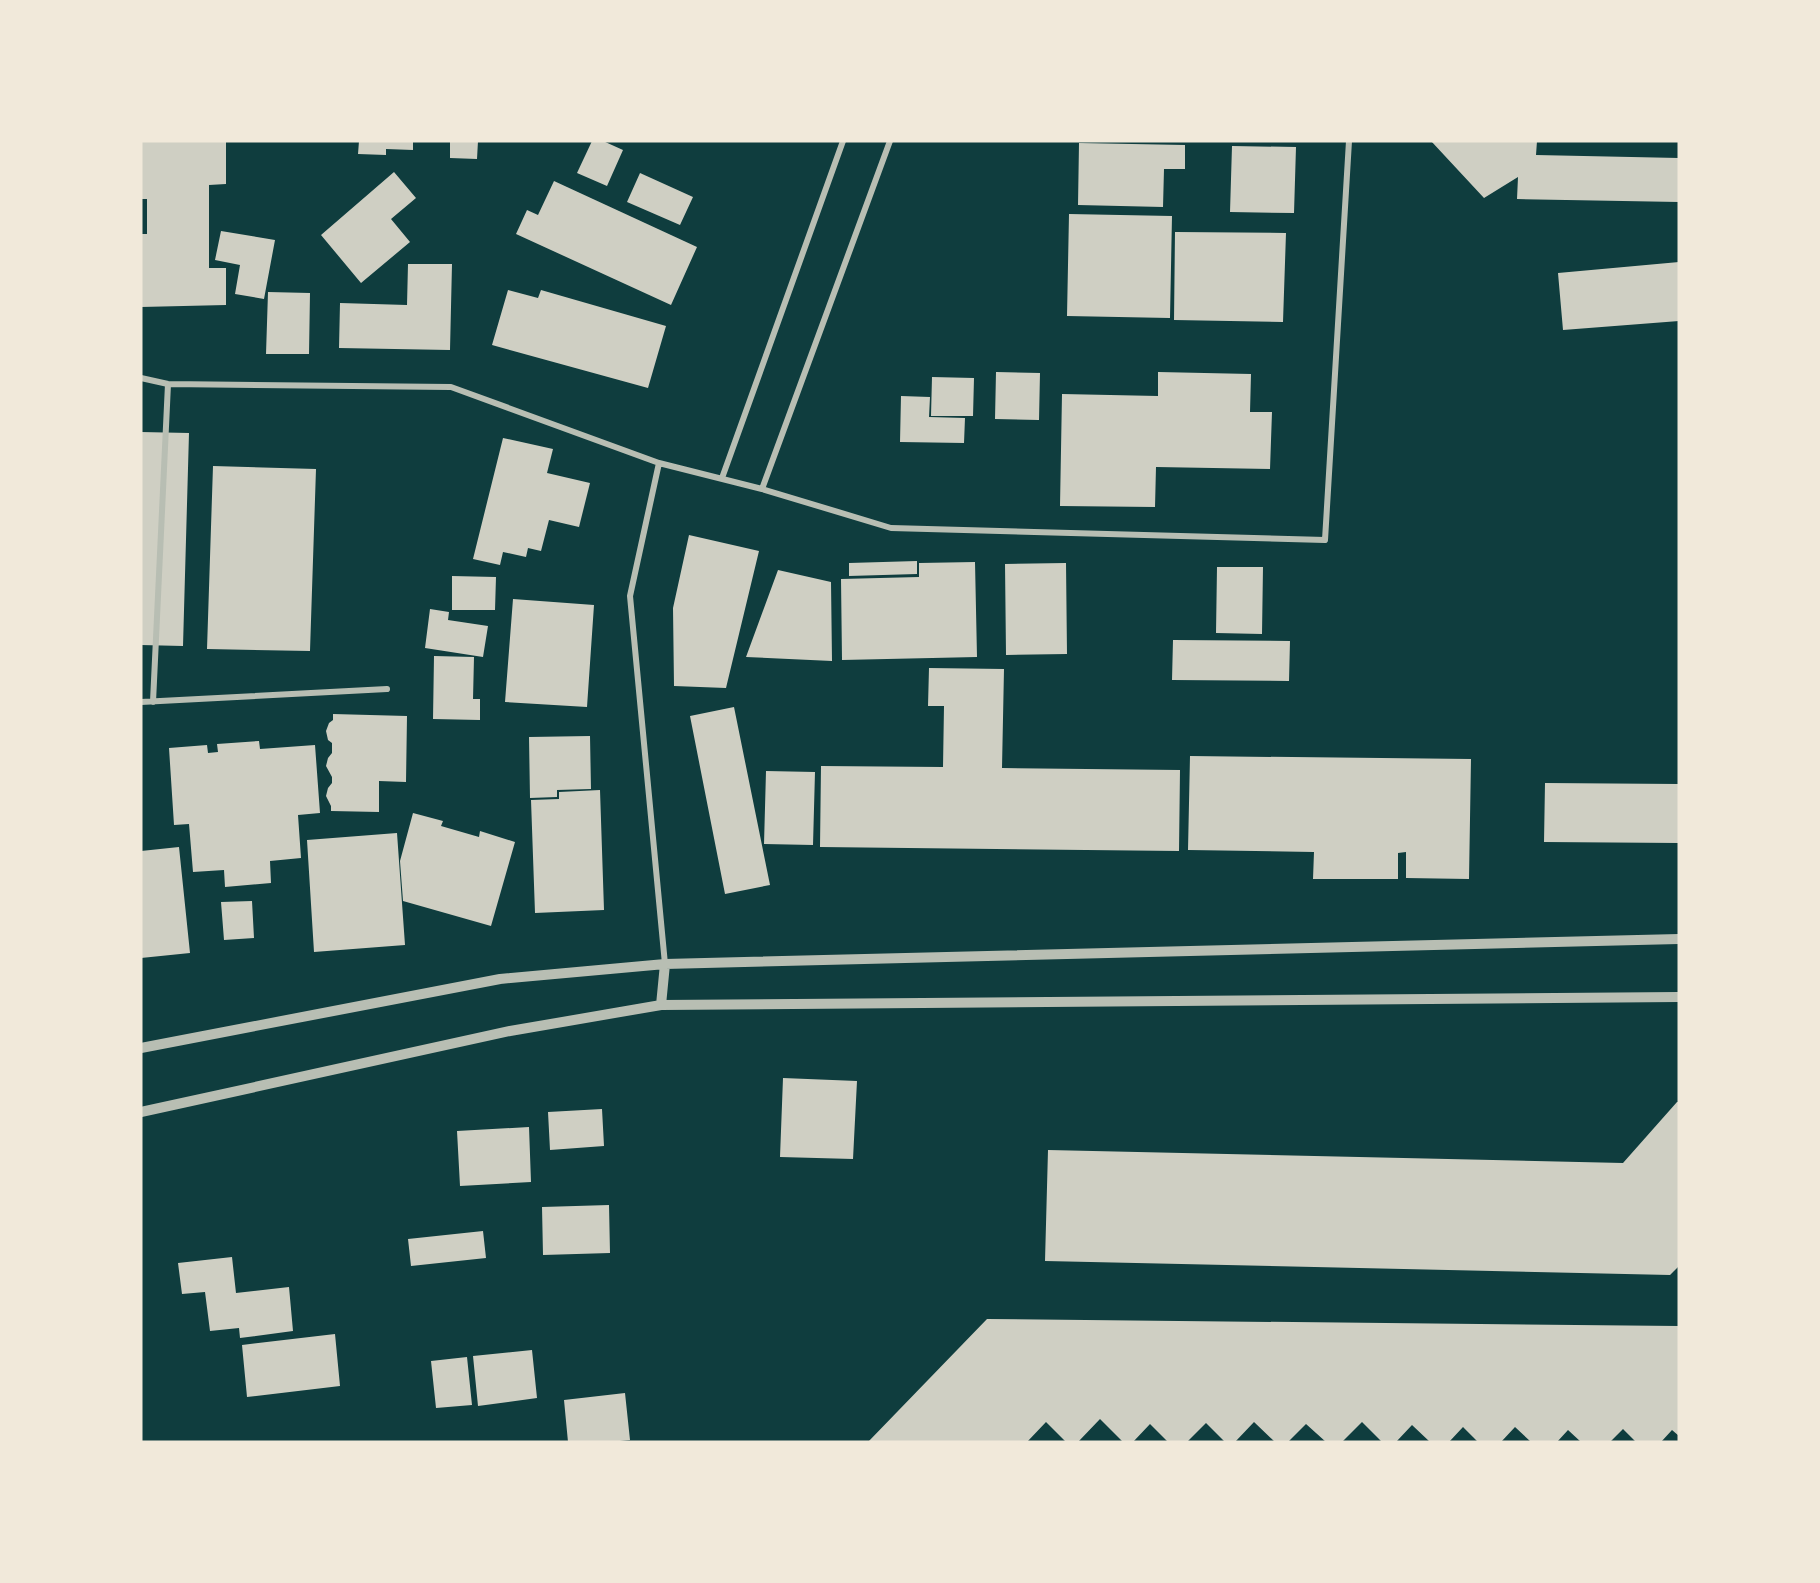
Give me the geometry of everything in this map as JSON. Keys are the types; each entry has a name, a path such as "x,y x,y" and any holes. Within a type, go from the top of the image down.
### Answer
{"street":[{"path":"722,478 843,141"},
{"path":"762,489 890,141"},
{"path":"141,378 168,384 451,387 659,463 762,489 891,528 1325,540 1348,141"},
{"path":"153,702 168,384"},
{"path":"659,463 630,596 664,964 661,1005"},
{"path":"141,702 387,689"},
{"path":"141,1048 500,979 664,964 1679,939"},
{"path":"141,1112 510,1031 661,1005 1679,996"}],"building":[{"path":"141,141 226,141 226,184 209,185 209,268 226,268 226,305 141,307 141,234 147,234 147,199 141,199"},
{"path":"359,141 413,141 413,150 386,149 386,155 358,154"},
{"path":"450,141 478,141 477,159 450,158"},
{"path":"592,141 603,141 623,150 607,186 577,173"},
{"path":"1431,141 1537,141 1536,155 1679,158 1679,202 1517,199 1518,177 1484,198"},
{"path":"1079,143 1185,145 1185,169 1164,169 1163,207 1078,205"},
{"path":"1232,146 1296,147 1294,213 1230,212"},
{"path":"394,172 416,198 391,219 410,242 361,283 321,235"},
{"path":"640,173 693,197 680,225 627,202"},
{"path":"554,181 697,247 671,305 516,234 527,210 538,215"},
{"path":"1069,214 1172,216 1170,318 1067,316"},
{"path":"221,231 275,240 264,299 235,294 240,265 215,260"},
{"path":"1175,232 1286,233 1283,322 1174,320"},
{"path":"1679,262 1679,321 1563,330 1558,273"},
{"path":"408,264 452,264 450,350 339,348 340,303 407,305"},
{"path":"508,290 538,298 541,290 666,326 648,388 492,345"},
{"path":"268,292 310,293 309,354 266,354"},
{"path":"996,372 1040,373 1039,420 995,419"},
{"path":"1158,372 1251,374 1250,412 1272,412 1270,469 1156,467 1155,507 1060,506 1062,394 1158,396"},
{"path":"932,377 974,378 973,416 931,416"},
{"path":"901,396 930,397 929,417 965,418 964,443 900,442"},
{"path":"141,432 189,433 183,646 141,645"},
{"path":"503,438 553,449 547,473 590,483 579,527 549,520 541,551 528,548 526,557 503,552 500,565 473,559"},
{"path":"213,466 316,469 310,651 207,649"},
{"path":"689,535 759,551 726,688 674,686 673,608"},
{"path":"917,561 917,574 849,576 849,563"},
{"path":"975,562 977,657 842,660 841,579 919,577 919,563"},
{"path":"1066,563 1067,654 1006,655 1005,564"},
{"path":"1217,567 1263,567 1262,634 1216,633"},
{"path":"778,570 831,582 832,661 746,657"},
{"path":"452,576 496,577 495,610 452,610"},
{"path":"513,599 594,605 587,707 505,702"},
{"path":"430,609 449,612 448,620 488,626 483,657 425,648"},
{"path":"1173,640 1290,641 1289,681 1172,680"},
{"path":"434,656 474,657 473,699 480,699 480,720 433,719"},
{"path":"929,668 1004,669 1002,768 1180,770 1179,851 820,847 821,766 943,767 944,706 928,706"},
{"path":"734,707 770,885 725,894 690,716"},
{"path":"333,714 407,716 406,782 379,781 379,812 331,811 326,796 332,783 332,777 326,766 332,753 332,743 328,740 326,731 333,720"},
{"path":"590,736 591,789 557,790 557,797 530,798 529,737"},
{"path":"259,741 260,749 315,745 320,813 298,815 301,858 270,861 271,883 225,887 224,870 193,872 189,824 174,825 169,748 207,745 208,753 218,752 217,744"},
{"path":"1190,756 1471,759 1469,879 1406,878 1406,852 1398,853 1398,879 1313,879 1314,852 1188,850"},
{"path":"766,771 815,772 813,845 764,844"},
{"path":"1545,783 1679,784 1679,843 1544,842"},
{"path":"600,790 604,910 535,913 531,800 559,799 559,792"},
{"path":"413,813 443,821 441,826 479,837 480,831 515,842 491,926 403,901 400,861"},
{"path":"397,833 405,945 314,952 307,840"},
{"path":"179,847 190,953 141,958 141,851"},
{"path":"252,901 254,938 224,940 221,902"},
{"path":"783,1078 857,1081 853,1159 780,1157"},
{"path":"1679,1102 1679,1266 1670,1275 1045,1261 1048,1150 1623,1163"},
{"path":"602,1109 604,1146 550,1150 548,1112"},
{"path":"529,1127 531,1182 460,1186 457,1131"},
{"path":"609,1205 610,1253 543,1255 542,1207"},
{"path":"483,1231 486,1258 411,1266 408,1239"},
{"path":"232,1257 236,1293 289,1287 293,1331 240,1338 239,1328 210,1331 205,1292 182,1294 178,1263"},
{"path":"987,1319 1679,1326 1679,1436 1672,1430 1661,1442 1636,1442 1623,1429 1610,1442 1581,1442 1568,1430 1557,1442 1531,1442 1515,1427 1501,1442 1478,1442 1463,1427 1449,1442 1430,1442 1412,1425 1396,1442 1382,1442 1362,1422 1342,1442 1326,1442 1306,1424 1288,1442 1275,1442 1254,1422 1235,1442 1225,1442 1206,1423 1187,1442 1168,1442 1150,1424 1133,1442 1123,1442 1100,1419 1078,1442 1066,1442 1046,1422 1027,1442 868,1442"},
{"path":"335,1334 340,1386 247,1397 242,1345"},
{"path":"532,1350 537,1398 478,1406 473,1356"},
{"path":"467,1357 472,1405 436,1408 431,1361"},
{"path":"625,1393 630,1440 568,1442 564,1400"}]}
